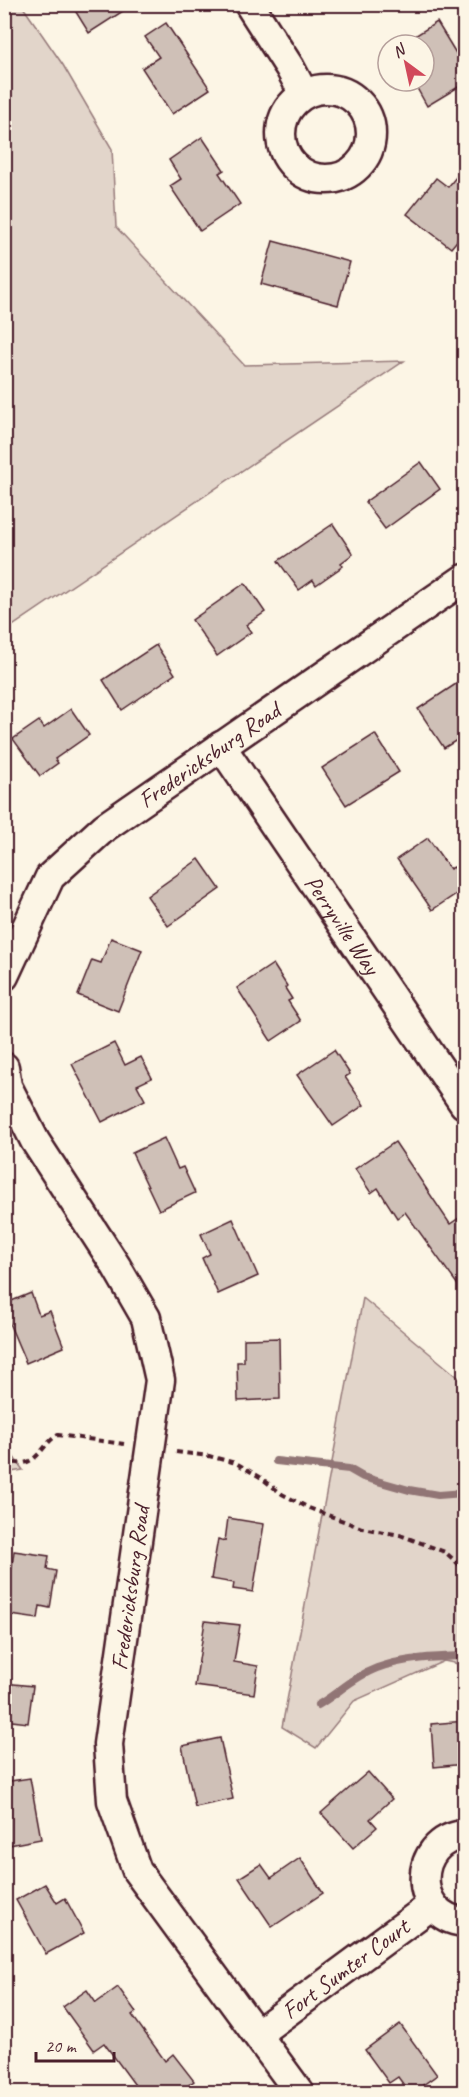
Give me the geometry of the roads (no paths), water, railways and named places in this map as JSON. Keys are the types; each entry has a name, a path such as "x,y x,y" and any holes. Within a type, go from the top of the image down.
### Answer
{"street":[{"path":"249,4 304,94"},
{"name":"Fredericksburg Road","path":"4,976 50,877 105,826 465,579"},
{"name":"Perryville Way","path":"220,746 465,1104"},
{"name":"Fredericksburg Road","path":"4,1067 7,1086 35,1141 116,1266 146,1318 160,1380 108,1744 112,1801 136,1871 299,2092"},
{"name":"Fort Sumter Court","path":"465,1834 456,1835 433,1851 426,1864 424,1878 426,1892 432,1905 443,1915 465,1922"},
{"name":"Fort Sumter Court","path":"257,2034 432,1905"}],"waterway":[{"path":"276,1461 349,1469 363,1477 409,1490 438,1495 464,1493"},
{"path":"318,1705 354,1680 377,1668 409,1660 464,1656"}]}
